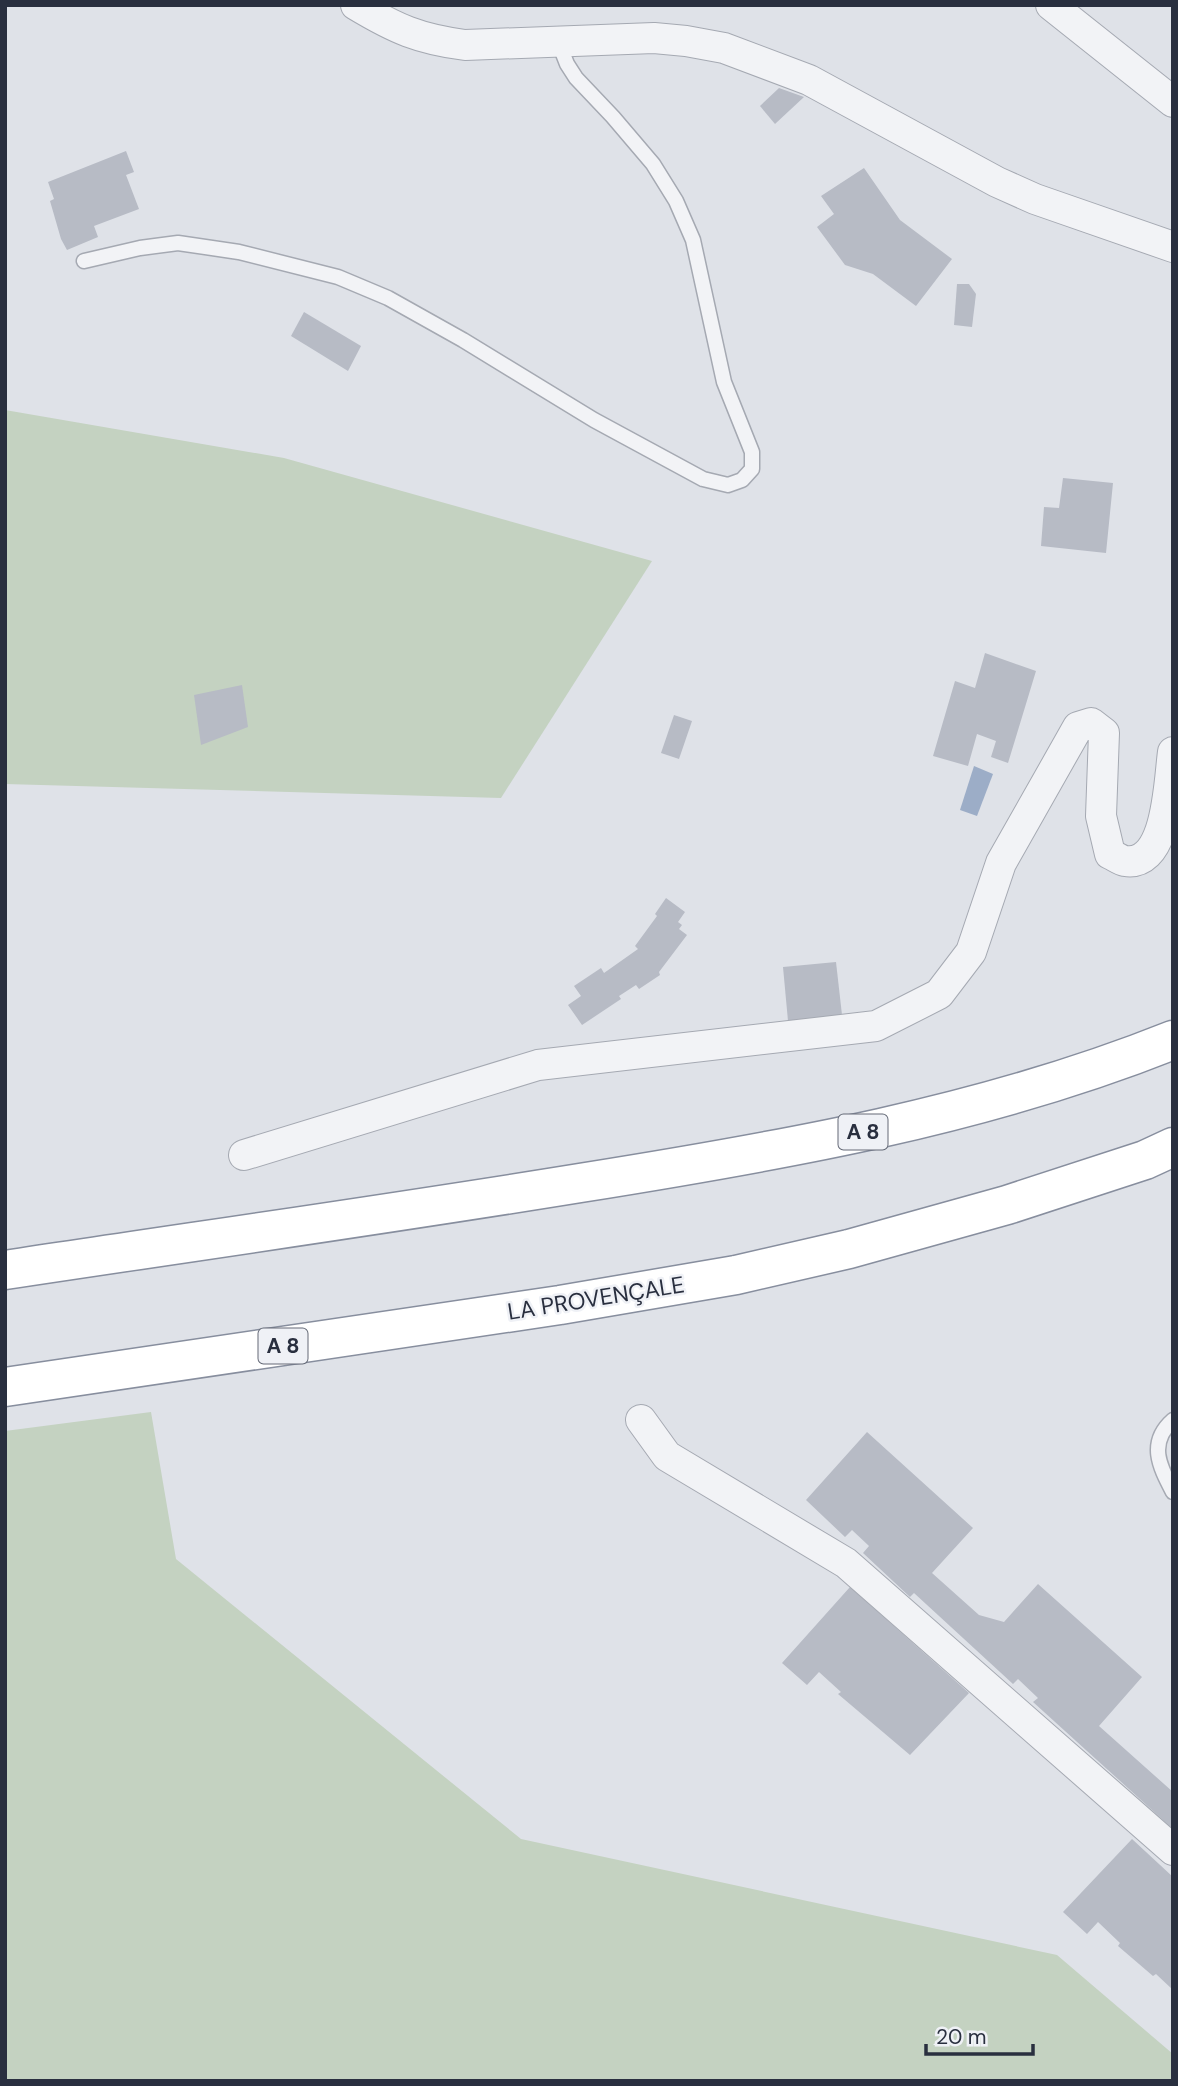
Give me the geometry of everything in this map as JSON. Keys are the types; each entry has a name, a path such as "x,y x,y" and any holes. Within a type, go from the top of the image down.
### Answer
{"highway":[{"name":"A 8","path":"5,1270 700,1164 1001,1099 1173,1040"},
{"name":"LA PROVENÇALE","path":"5,1387 561,1306 736,1275 849,1249 1007,1205 1144,1160 1173,1147"}],"street":[{"path":"356,5 394,28 437,41 465,45 654,38 724,48 809,80 1035,200 1173,247"},
{"path":"1051,5 1173,102"},
{"path":"244,1154 538,1065 876,1026 939,994 971,953 1001,863 1078,727 1091,723 1104,733 1101,816 1110,854 1124,861 1149,854 1161,833 1173,752"},
{"path":"641,1420 667,1457 846,1563 1173,1850"}],"lane":[{"path":"84,261 140,248 178,243 239,252 338,277 388,298 594,420 703,479 728,485 741,480 752,469 752,452 724,383 693,240 676,201 653,164 614,117 576,78 558,41"},
{"path":"1173,1420 1164,1428 1158,1452 1159,1464 1173,1492"}],"green space":[{"path":"5,410 284,458 652,561 501,798 5,784"},
{"path":"151,1412 176,1559 521,1839 1057,1955 1173,2054 1173,2081 5,2081 5,1431"}],"water":[{"path":"974,766 993,774 977,816 960,810"}],"building":[{"path":"779,88 804,97 775,124 760,106"},
{"path":"126,151 134,172 126,175 139,209 94,226 98,237 67,250 50,201 54,199 48,182"},
{"path":"864,168 900,220 952,259 916,306 873,274 845,265 817,227 834,214 821,196"},
{"path":"957,284 969,284 976,294 972,327 954,325"},
{"path":"304,312 361,346 348,371 291,336"},
{"path":"1063,478 1113,483 1106,553 1041,546 1044,507 1059,508"},
{"path":"985,653 1036,671 1008,763 991,757 996,741 977,734 968,766 933,756 955,681 975,688"},
{"path":"242,685 248,727 201,745 194,695"},
{"path":"674,715 692,721 679,759 661,753"},
{"path":"666,898 685,912 678,922 682,925 679,929 687,935 659,972 660,975 639,989 636,985 619,996 621,999 582,1025 568,1005 581,996 574,986 601,968 604,973 638,949 635,946 657,916 655,914"},
{"path":"836,962 842,1015 788,1021 783,967"},
{"path":"867,1432 973,1528 932,1573 979,1615 1004,1622 1038,1584 1142,1677 1099,1726 1173,1792 1173,1829 1033,1702 1038,1698 1018,1679 1013,1684 914,1593 910,1597 863,1553 869,1546 852,1530 845,1537 806,1500"},
{"path":"850,1587 969,1693 910,1755 838,1694 841,1692 819,1672 807,1685 782,1663"},
{"path":"1132,1839 1173,1877 1173,1990 1118,1946 1120,1943 1098,1922 1087,1934 1063,1912"}]}
